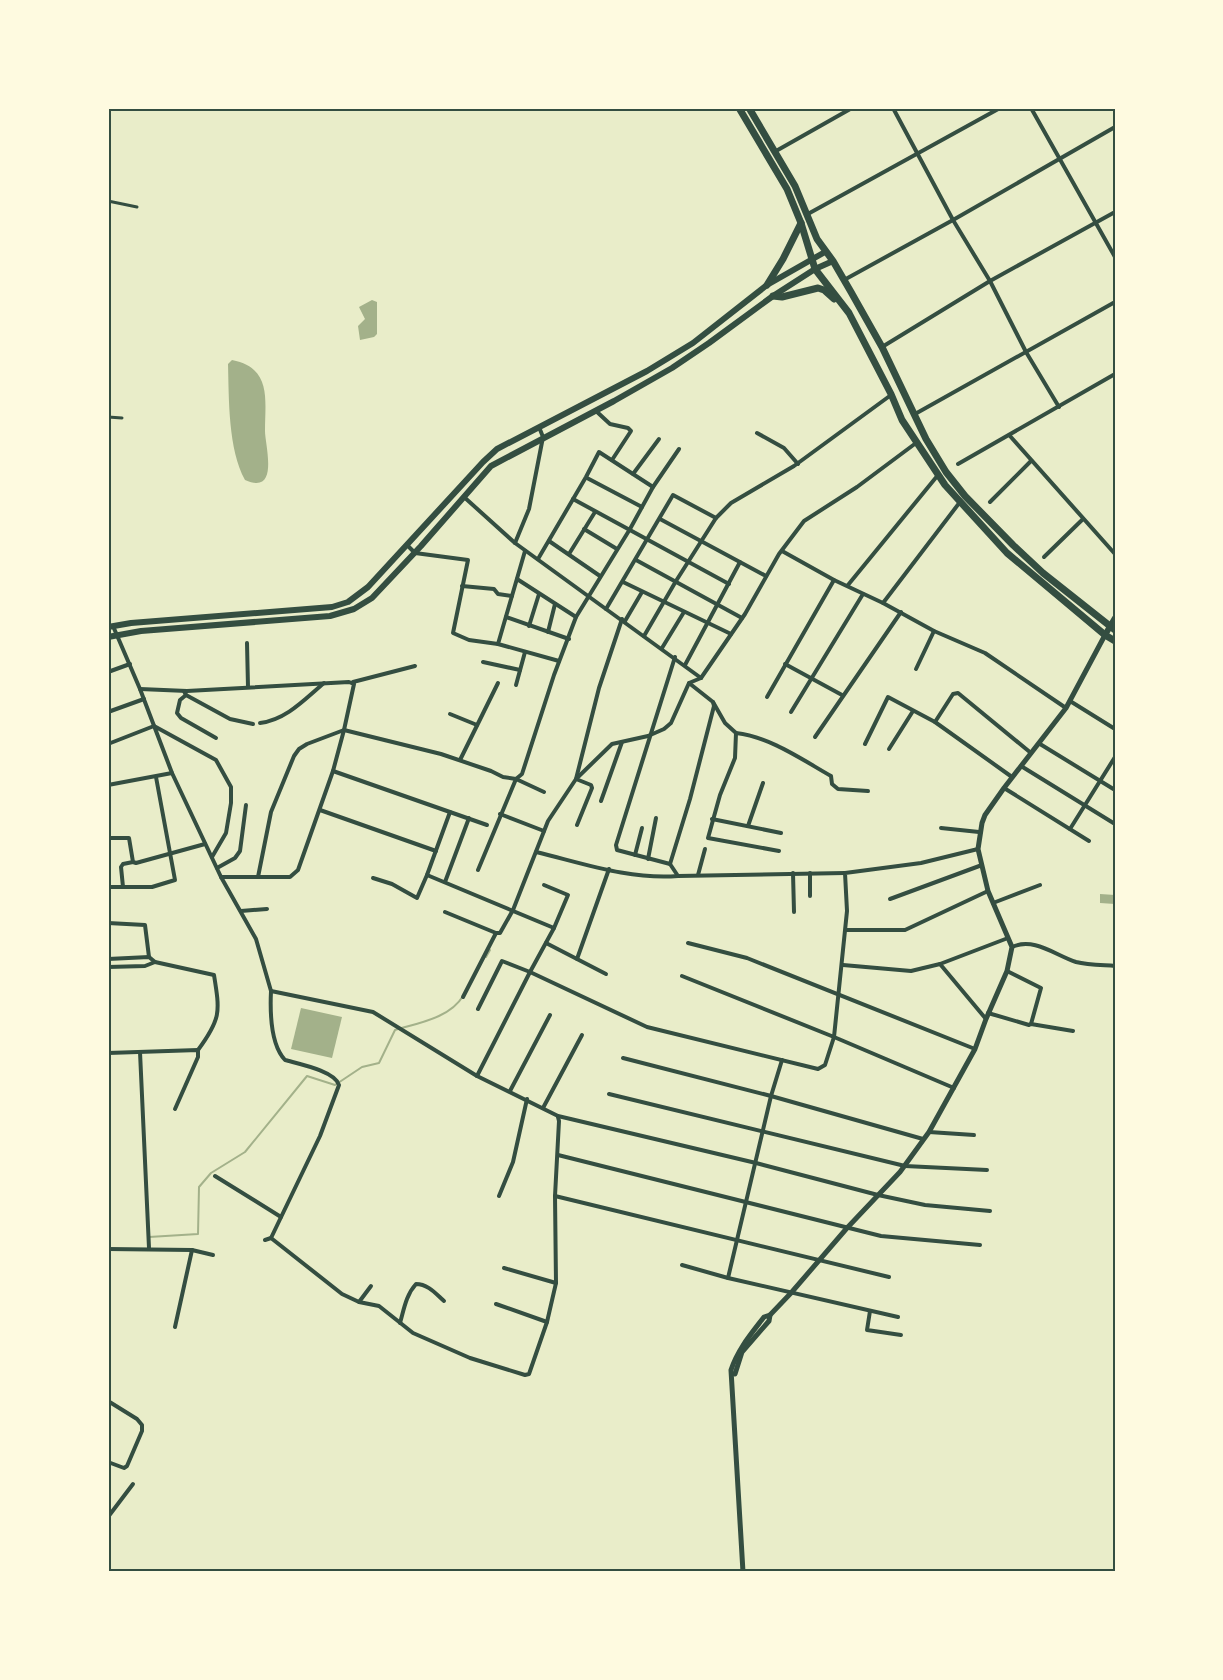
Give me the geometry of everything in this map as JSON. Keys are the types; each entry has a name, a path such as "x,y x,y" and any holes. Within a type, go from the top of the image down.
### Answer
{"main road":[{"path":"738,108 787,189 801,223 814,269 849,313 902,420 938,476 1006,553 1115,641"},
{"path":"749,108 795,186 806,215 825,252 833,261 882,347 946,472 965,496 1036,566 1112,628"},
{"path":"767,285 801,223"},
{"path":"110,626 339,605 348,602 368,587 483,462 497,450 646,371 693,343 767,285 825,252"},
{"path":"108,637 117,634 338,615 364,604 415,553 491,466 684,361 773,296 814,269 833,261"},
{"path":"773,296 782,297 818,288 824,290 849,313"},
{"path":"1105,635 1112,628 1115,618"}],"street":[{"path":"776,151 852,108"},
{"path":"893,108 953,220 990,281 1026,352 1059,407"},
{"path":"806,215 1000,108"},
{"path":"1031,108 1115,257"},
{"path":"843,280 1115,127"},
{"path":"108,201 137,207"},
{"path":"882,347 990,281 1115,212"},
{"path":"915,415 1115,302"},
{"path":"958,464 1115,374"},
{"path":"644,636 716,518 731,503 798,464 891,394"},
{"path":"596,410 610,424 628,428 630,431 612,460"},
{"path":"108,417 122,417"},
{"path":"515,543 529,509 543,437 539,427"},
{"path":"757,433 784,448 798,464"},
{"path":"1009,436 1115,554"},
{"path":"633,474 659,439"},
{"path":"445,912 500,933 513,910 548,821 576,779 612,744 648,736 671,723 689,683 701,678 742,618 782,551 804,521 857,488 916,443"},
{"path":"478,870 516,779 522,774 576,617 653,487 679,449"},
{"path":"538,559 599,452 653,487"},
{"path":"990,501 1031,461"},
{"path":"848,585 938,476"},
{"path":"586,477 642,507"},
{"path":"606,609 673,495 716,518"},
{"path":"464,497 515,543 701,678"},
{"path":"573,499 729,584"},
{"path":"883,603 960,502"},
{"path":"569,554 595,512"},
{"path":"660,519 766,576"},
{"path":"1044,557 1083,519"},
{"path":"584,529 617,549"},
{"path":"549,541 600,576"},
{"path":"407,545 415,553 468,560 453,633 469,640 498,644 559,661"},
{"path":"498,644 525,550"},
{"path":"782,551 934,631 985,653 1066,708"},
{"path":"636,560 742,618"},
{"path":"685,665 740,562"},
{"path":"517,579 576,617"},
{"path":"767,697 834,580"},
{"path":"623,582 731,634"},
{"path":"462,586 494,589 498,594 512,596"},
{"path":"576,779 600,688 624,620 642,592"},
{"path":"529,626 539,594"},
{"path":"790,712 862,594"},
{"path":"548,632 555,604"},
{"path":"662,648 684,612"},
{"path":"815,737 901,612"},
{"path":"506,617 569,639"},
{"path":"110,626 117,634 172,773 205,844 256,939 271,991 270,1011 280,1055 285,1060 332,1075 338,1081 339,1085 320,1136 271,1238 265,1240"},
{"path":"916,669 934,631"},
{"path":"745,1572 735,1370 742,1352 769,1321 770,1315 905,1166 929,1132 975,1049 1007,971 1012,947 988,891 978,849 979,832 985,815 1066,708 1105,635"},
{"path":"248,643 248,687"},
{"path":"516,686 525,652"},
{"path":"675,657 648,736 616,845 618,851 670,864 678,876"},
{"path":"483,662 520,670"},
{"path":"108,672 129,664"},
{"path":"785,664 843,695"},
{"path":"140,689 185,693 248,687 352,682 416,666"},
{"path":"221,877 290,877 298,870 333,771 355,687 352,682"},
{"path":"260,723 275,721 284,716 324,683"},
{"path":"460,760 498,683"},
{"path":"689,683 713,702 725,723 735,733 766,740 831,776 832,784 838,789 868,791"},
{"path":"185,693 230,719 253,724"},
{"path":"185,693 180,700 177,713 181,718 216,738"},
{"path":"935,722 953,694 958,693 1032,753"},
{"path":"865,744 888,697 935,722 1012,777"},
{"path":"108,712 144,699"},
{"path":"1070,701 1115,729"},
{"path":"670,864 690,799 714,706 713,702"},
{"path":"889,749 913,711"},
{"path":"450,714 477,725"},
{"path":"108,744 154,726"},
{"path":"154,726 216,760 231,787 226,833 212,857"},
{"path":"258,877 271,812 294,756 307,744 344,730 460,760 503,777 516,779 544,792"},
{"path":"735,733 735,758 712,819 708,838 779,851"},
{"path":"601,801 622,742"},
{"path":"1040,744 1115,790"},
{"path":"1070,830 1115,757"},
{"path":"1021,766 1115,824"},
{"path":"333,771 486,825"},
{"path":"108,785 172,773"},
{"path":"108,887 152,887 175,880 156,777"},
{"path":"576,779 591,785 592,788 577,825"},
{"path":"748,826 763,783"},
{"path":"1004,788 1089,841"},
{"path":"217,868 235,858 240,851 246,805"},
{"path":"320,810 436,851"},
{"path":"373,878 392,884 417,898 428,875 450,812"},
{"path":"500,814 544,831"},
{"path":"445,882 469,818"},
{"path":"648,859 657,818"},
{"path":"712,819 781,833"},
{"path":"635,855 642,828"},
{"path":"941,828 979,832"},
{"path":"108,838 129,838 133,862"},
{"path":"123,886 121,867 123,864 171,855 205,844"},
{"path":"698,875 705,849"},
{"path":"536,852 609,869 658,877 845,873 921,863 978,849"},
{"path":"890,899 982,865"},
{"path":"577,959 609,869"},
{"path":"793,873 794,912"},
{"path":"810,873 810,896"},
{"path":"478,1009 502,961 647,1027 818,1069 822,1068 834,1037 840,995 847,911 845,873"},
{"path":"428,875 554,928"},
{"path":"477,1076 554,928 568,895 544,885"},
{"path":"993,903 1040,885"},
{"path":"846,930 905,930 988,891"},
{"path":"240,911 267,909"},
{"path":"108,922 146,925 149,957"},
{"path":"463,997 496,933"},
{"path":"843,965 911,971 940,964 1008,938"},
{"path":"546,943 606,974"},
{"path":"688,943 747,958 975,1049"},
{"path":"1012,947 1037,944 1078,962 1115,966"},
{"path":"108,959 149,957 155,962 214,975 218,996 218,1018 198,1050 198,1057 175,1109"},
{"path":"108,967 145,966 155,962"},
{"path":"940,964 987,1016 1073,1031"},
{"path":"1007,971 1041,988 1031,1024"},
{"path":"682,976 954,1088"},
{"path":"271,991 373,1012 477,1076 558,1116 756,1163 878,1195 926,1205 990,1211"},
{"path":"510,1091 550,1015"},
{"path":"543,1108 582,1035"},
{"path":"108,1053 198,1050"},
{"path":"140,1052 149,1248"},
{"path":"623,1058 771,1096 923,1139"},
{"path":"728,1278 771,1096 782,1060"},
{"path":"609,1094 905,1166 987,1170"},
{"path":"499,1196 513,1162 527,1100"},
{"path":"271,1238 342,1294 359,1302 379,1306 414,1333 470,1358 525,1375 529,1374 556,1283 555,1196 558,1116"},
{"path":"929,1132 974,1134"},
{"path":"558,1155 847,1228 905,1240 980,1245"},
{"path":"215,1176 281,1217"},
{"path":"555,1196 889,1277"},
{"path":"108,1249 192,1250 213,1255"},
{"path":"175,1327 192,1250"},
{"path":"682,1265 790,1293 898,1317"},
{"path":"504,1268 556,1283"},
{"path":"400,1323 406,1302 416,1284 421,1284 432,1291 444,1302"},
{"path":"359,1302 371,1286"},
{"path":"496,1304 546,1322"},
{"path":"870,1311 867,1330 901,1335"},
{"path":"108,1401 137,1419 142,1425 142,1431 127,1466 124,1468 108,1462"},
{"path":"108,1517 133,1484"}],"shaded area":[{"path":"372,300 377,302 377,334 374,337 360,340 358,326 365,319 359,307"},
{"path":"232,360 254,370 264,386 268,467 263,481 256,483 245,480 239,468 232,439 228,364"},
{"path":"1100,894 1115,895 1115,904 1100,903"},
{"path":"301,1008 342,1017 332,1058 291,1049"}],"waterway":[{"path":"486,957 490,950"},
{"path":"149,1237 198,1234 199,1187 211,1173 245,1152 307,1076 335,1085 362,1067 379,1063 395,1030 442,1015 463,996"}]}
